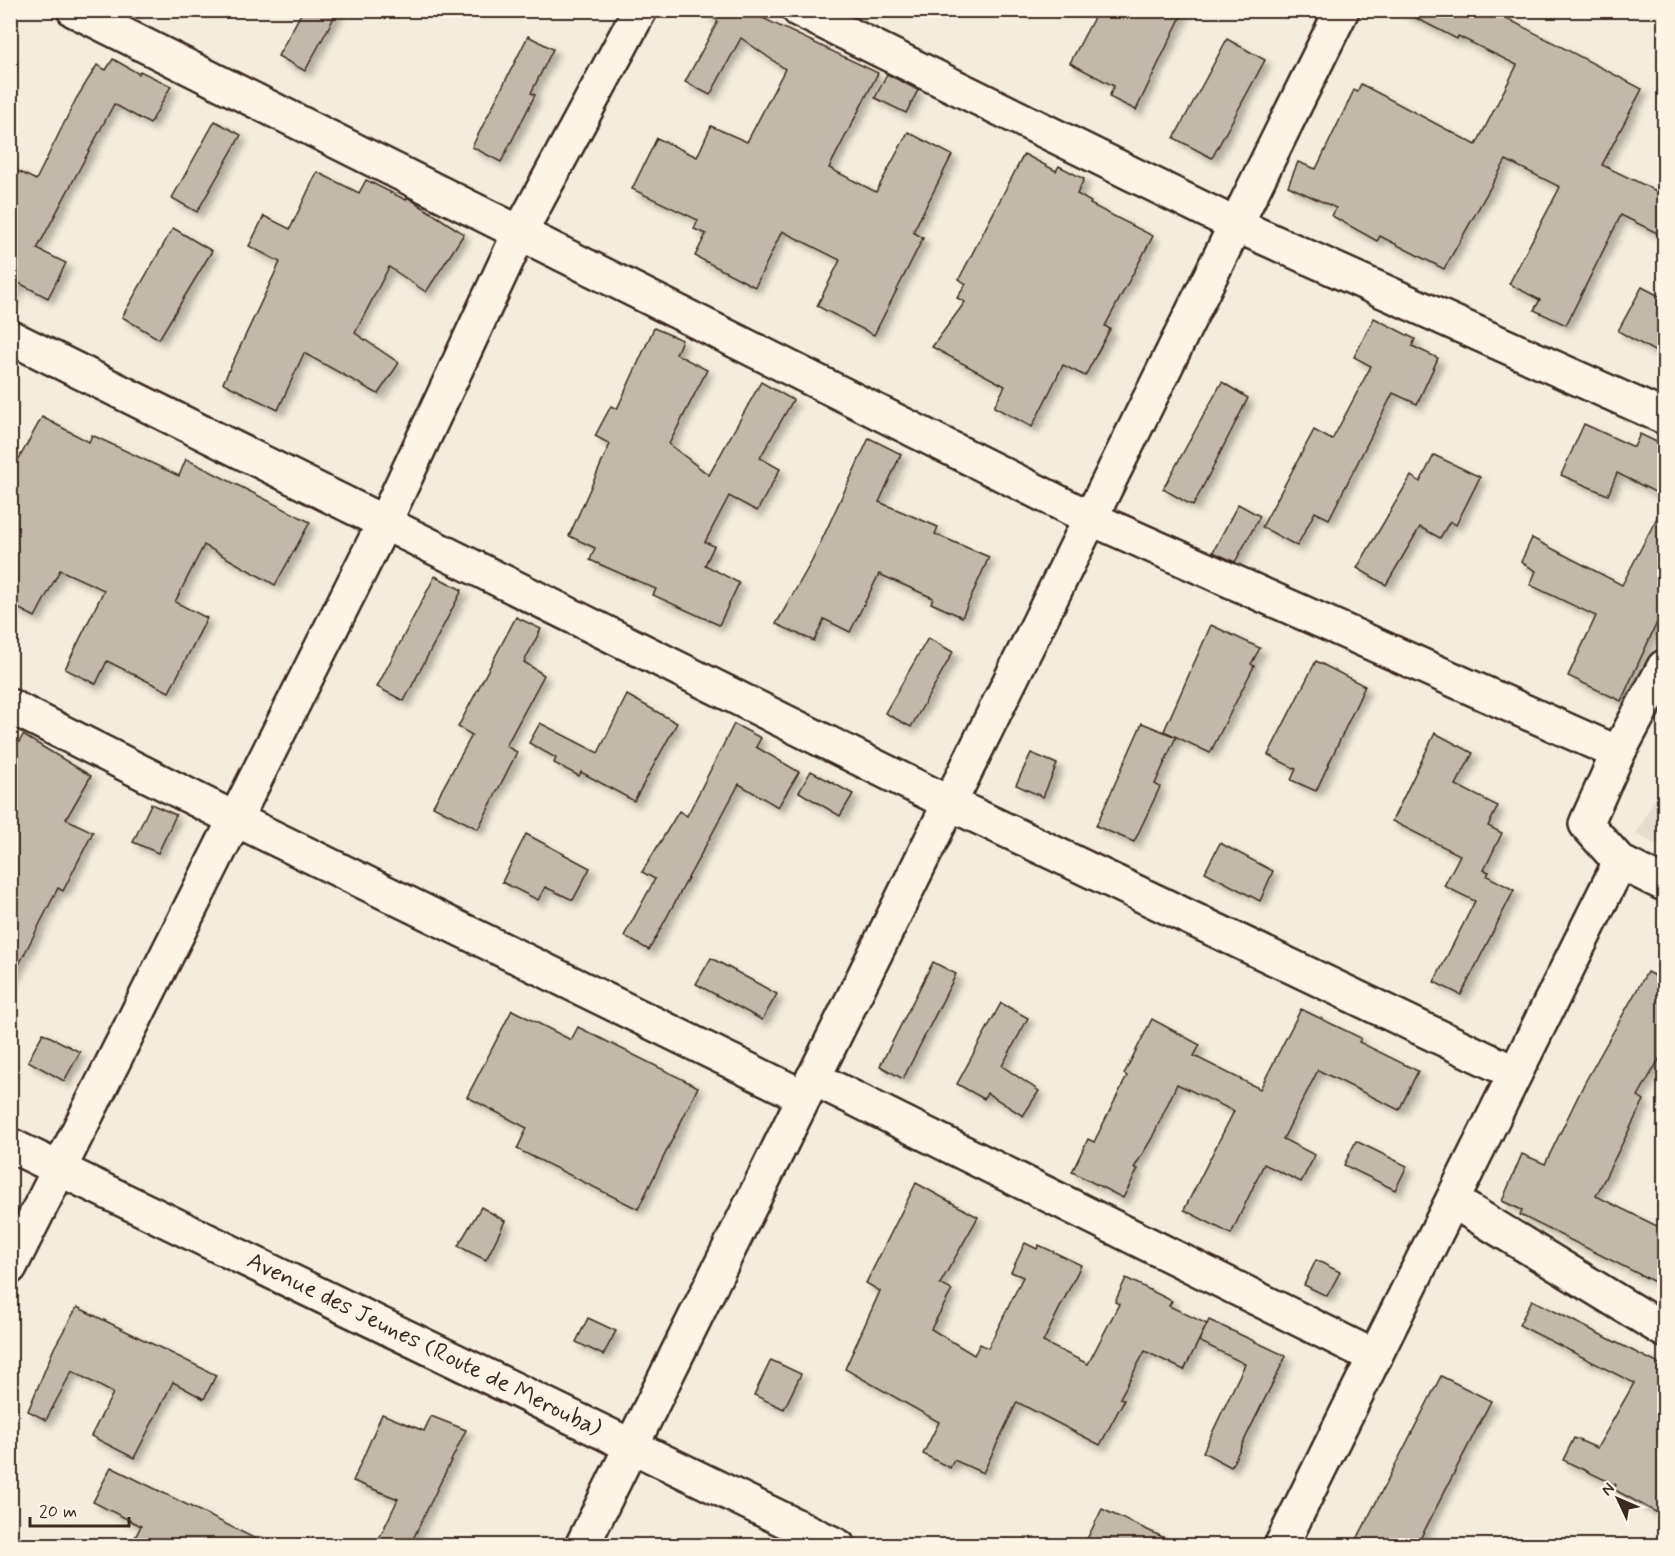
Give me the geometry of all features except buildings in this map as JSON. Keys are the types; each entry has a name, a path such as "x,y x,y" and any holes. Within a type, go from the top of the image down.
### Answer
{"street":[{"path":"74,10 1090,518 1618,753"},
{"path":"10,1267 385,521 519,234 640,10"},
{"path":"799,10 1236,225 1665,417"},
{"path":"582,1545 1342,10"},
{"path":"10,337 385,521 949,804 1515,1073"},
{"path":"1665,667 1618,753 1586,824 1620,862 1665,884"},
{"path":"10,705 235,819 1375,1357"},
{"path":"1281,1545 1620,862"},
{"name":"Avenue des Jeunes (Route de Merouba)","path":"10,1145 838,1545"},
{"path":"1453,1200 1665,1330"}],"shaded area":[{"path":"1664,782 1664,849 1636,834"}]}
